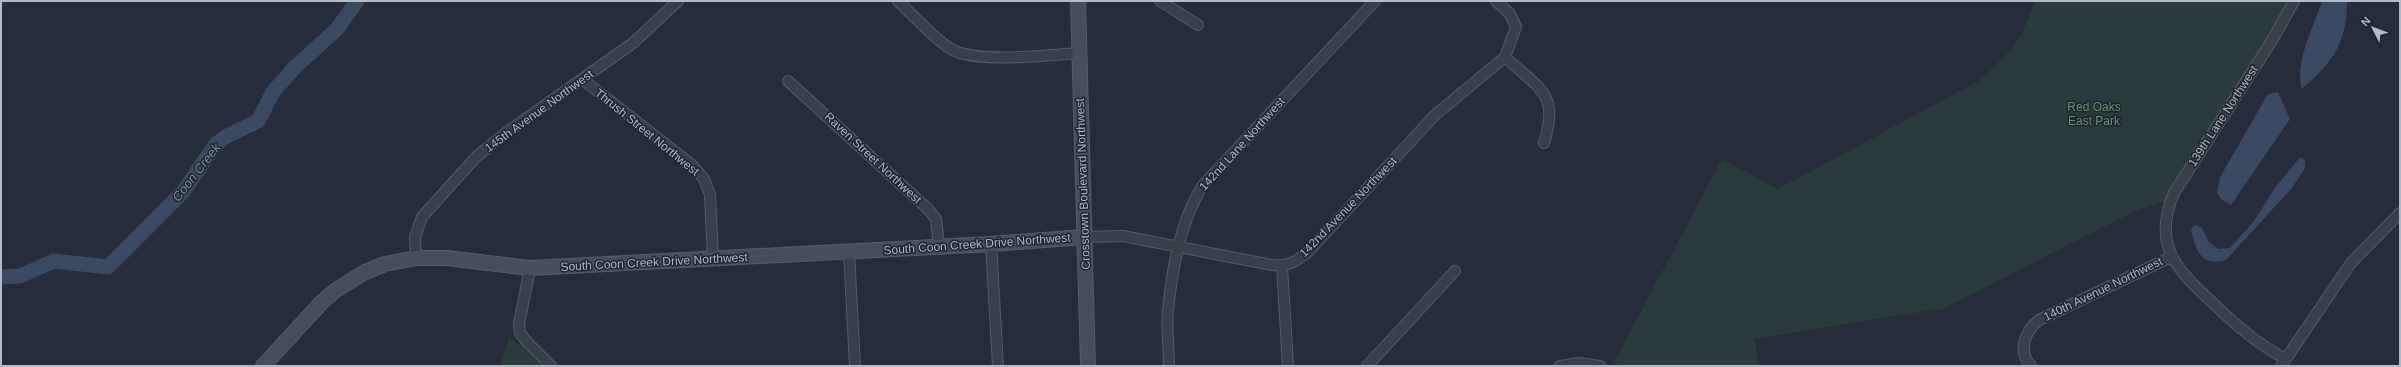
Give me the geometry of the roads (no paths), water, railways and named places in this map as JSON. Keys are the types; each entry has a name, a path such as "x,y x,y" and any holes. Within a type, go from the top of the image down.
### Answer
{"street":[{"name":"145th Avenue Northwest","path":"416,258 417,226 432,204 476,157 507,132 633,42 678,1"},
{"path":"898,1 950,48 964,55 1020,56 1079,52"},
{"name":"Crosstown Boulevard Northwest","path":"1078,1 1088,366"},
{"path":"1160,1 1198,25"},
{"name":"142nd Lane Northwest","path":"1170,366 1168,312 1180,246 1188,212 1203,185 1375,1"},
{"path":"1496,1 1510,14 1516,27 1506,57 1546,95 1551,107 1550,125 1544,143"},
{"name":"139th Lane Northwest","path":"2283,362 2243,332 2182,274 2171,256 2166,236 2167,215 2174,193 2277,34 2294,1"},
{"name":"142nd Avenue Northwest","path":"1282,266 1300,259 1435,115 1506,57"},
{"name":"Thrush Street Northwest","path":"582,79 692,165 704,179 710,195 713,259"},
{"name":"Raven Street Northwest","path":"788,81 928,208 936,219 939,246"},
{"path":"2283,362 2351,263 2400,213"},
{"path":"1084,236 1123,236 1282,266 1288,366"},
{"name":"South Coon Creek Drive Northwest","path":"264,366 323,301 336,290 372,269 385,264 416,258 447,258 530,268 991,244 1084,236"},
{"path":"991,244 998,366"},
{"path":"849,252 855,366"},
{"name":"140th Avenue Northwest","path":"2031,366 2025,354 2025,337 2039,320 2171,256"},
{"path":"530,268 519,324 520,333 551,366"},
{"path":"1368,366 1456,271"},
{"path":"1560,366 1579,363 1600,366"}],"water":[{"path":"2322,1 2347,1 2344,29 2341,40 2330,60 2302,89 2300,79 2303,56"},
{"path":"2278,92 2290,119 2231,205 2222,200 2217,193 2220,177 2268,94"},
{"path":"2300,157 2305,160 2305,168 2292,188 2226,260 2217,262 2205,259 2197,250 2191,229 2195,225 2202,228 2209,242 2218,249 2230,248 2254,221 2275,188"}],"waterway":[{"name":"Coon Creek","path":"1,277 20,276 54,261 108,267 183,192 216,144 227,136 258,121 273,92 294,68 337,29 357,1"}],"park label":[{"name":"Red Oaks East Park","path":"2094,114"}]}
